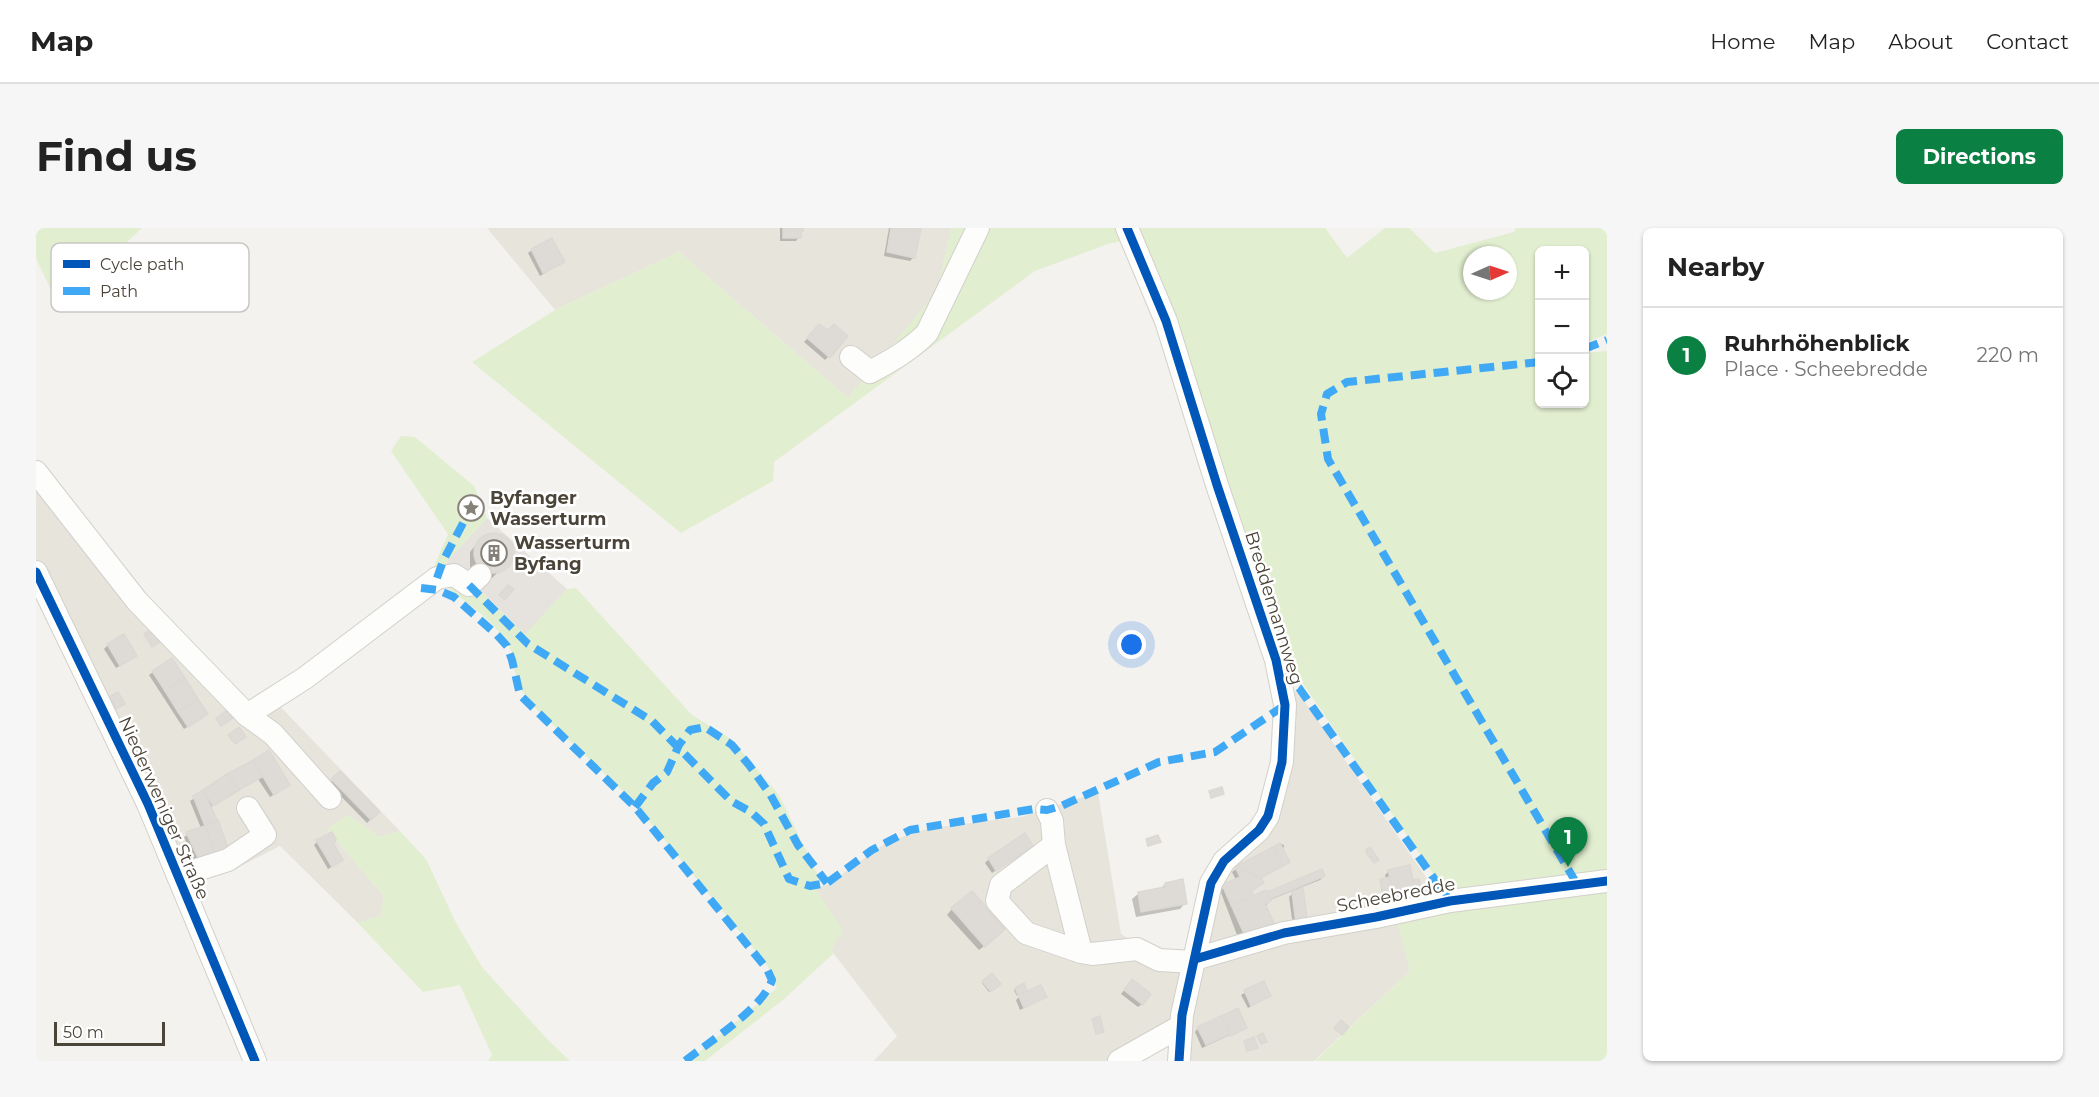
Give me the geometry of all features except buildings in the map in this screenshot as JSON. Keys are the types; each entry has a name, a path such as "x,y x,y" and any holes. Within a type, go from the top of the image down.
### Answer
{"street":[{"path":"850,357 870,372 907,352 927,333 978,228"},
{"name":"Breddemannweg","path":"1127,228 1166,321 1217,485 1276,660 1285,705 1282,762 1271,808 1259,830 1224,861 1213,876 1180,1026 1179,1061"},
{"path":"36,472 137,601 248,715 273,734 330,798"},
{"path":"248,715 305,678 421,588 437,578 467,571"},
{"name":"Niederweniger Straße","path":"36,572 148,804 255,1061"},
{"path":"178,876 228,860 265,835 248,808"},
{"path":"1047,810 1052,821 1054,845 1080,952"},
{"name":"Scheebredde","path":"1054,845 1001,885 997,901 1026,933 1080,952 1092,954 1137,949 1159,960 1194,961 1284,933 1376,917 1450,900 1607,881"},
{"path":"1119,1061 1180,1026"}],"shaded area":[{"path":"487,228 952,228 936,293 848,398 679,252 555,310"},
{"path":"36,481 243,721 275,701 400,831 379,837 348,815 327,829 384,896 381,916 358,923 280,846 235,869 183,886 36,568"},
{"path":"487,518 567,589 525,635 474,584 443,572 448,560"},
{"path":"1289,688 1300,695 1439,896 1394,907 1410,971 1314,1061 1186,1061 1185,1036 1218,883 1252,847"},
{"path":"1098,792 1121,934 1161,959 1188,957 1174,1026 1111,1061 874,1061 897,1036 831,950 815,888 827,885 887,842 930,828 1021,817"}],"green space":[{"path":"36,228 142,228 126,243 51,243 51,288 36,258"},
{"path":"952,228 1325,228 1347,258 1385,228 1409,228 1435,253 1514,232 1516,228 1607,228 1607,334 1589,341 1589,246 1535,246 1535,408 1589,408 1589,353 1607,351 1607,1061 1315,1061 1410,971 1396,917 1454,904 1284,656 1127,240 1108,244 1035,271 774,462 773,481 681,533 472,362 555,310 679,252 848,398 936,293"},
{"path":"401,436 415,437 474,486 487,518 448,560 443,572 430,576 448,534 391,451"},
{"path":"439,582 473,584 525,634 567,589 576,588 692,715 731,739 779,795 819,877 814,886 843,931 831,950 834,953 784,999 705,1061 688,1061 777,988 767,965 630,798 533,706 520,687 512,653 506,640 479,612"},
{"path":"348,815 379,837 400,831 426,859 455,921 482,967 570,1061 488,1061 492,1055 460,985 423,992 358,923 381,916 384,896 327,829"}],"marked path":[{"path":"1589,347 1607,340"},
{"path":"1535,363 1347,382 1327,394 1321,414 1328,459 1578,886 1580,885"},
{"path":"437,578 443,561 471,508"},
{"path":"469,585 528,644 652,721 731,801 751,812 764,824 789,879 810,886 827,883 872,850 910,830 1034,809 1047,810 1061,806 1159,762 1215,752 1285,705"},
{"path":"421,588 438,590 454,597 507,646 520,695 635,807 767,969 772,980 758,1002 734,1024 685,1061"},
{"path":"1280,674 1299,688 1450,901"},
{"path":"635,807 653,783 667,772 679,745 690,730 705,727 732,745 749,765 770,794 798,845 827,883"}],"cycle path":[{"path":"1127,228 1166,321 1217,485 1276,660 1285,705 1282,762 1268,816 1259,830 1224,861 1211,883 1182,1015 1179,1061"},
{"path":"36,572 148,804 255,1061"},
{"path":"1195,959 1284,933 1450,901 1607,881"}],"place":[{"name":"Byfanger Wasserturm","path":"471,508"},
{"name":"Wasserturm Byfang","path":"494,553"},
{"name":"Ruhrhöhenblick","path":"1568,867"}]}
